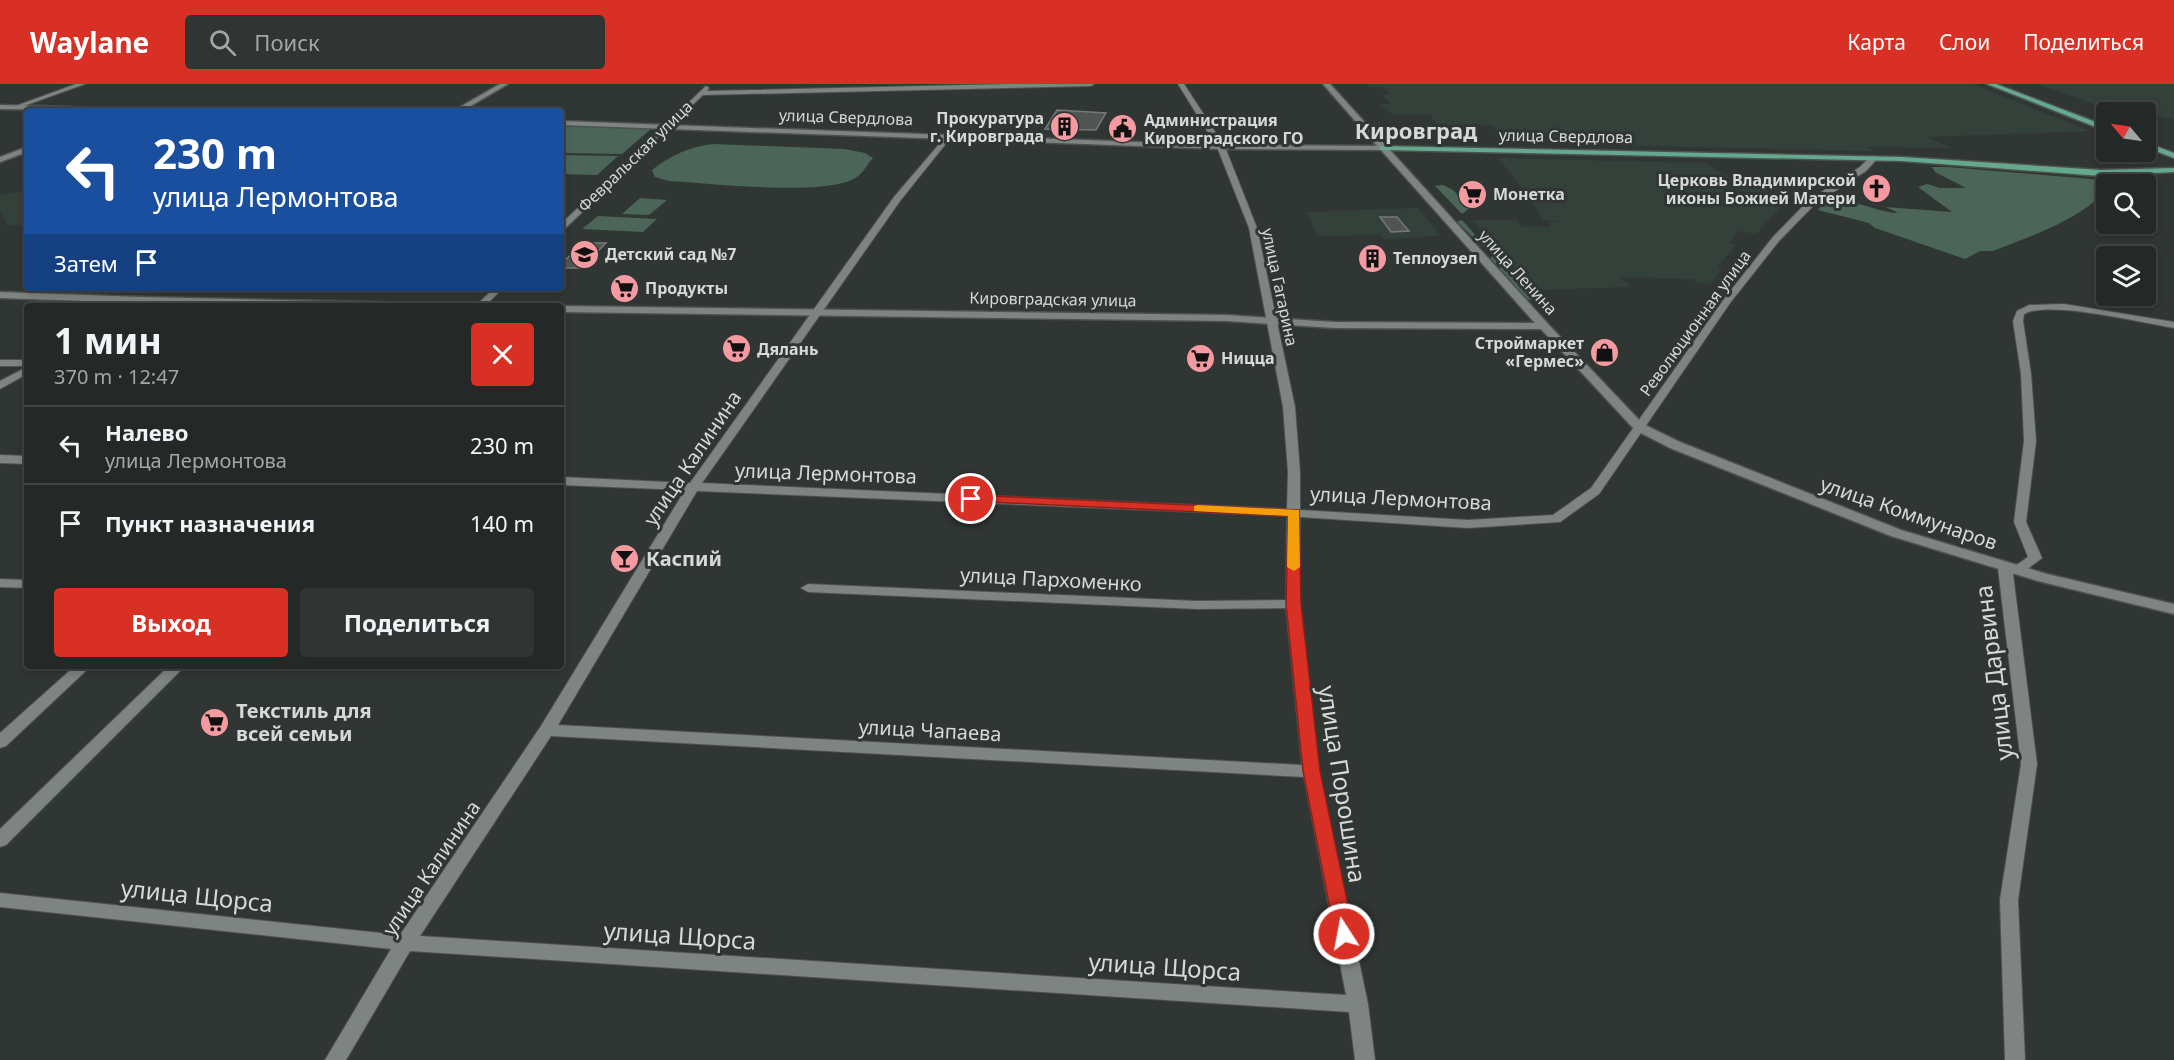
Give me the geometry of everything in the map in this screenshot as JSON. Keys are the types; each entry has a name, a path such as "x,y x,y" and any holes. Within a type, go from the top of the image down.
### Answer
{"main road":[{"path":"462,108 506,84"},
{"name":"улица Ленина","path":"1326,84 1544,326 1640,427"},
{"path":"1990,84 2096,125"},
{"path":"0,107 42,108"},
{"name":"улица Свердлова","path":"564,123 1221,147 1874,158 2090,172 2174,170"},
{"path":"2156,149 2174,156"},
{"path":"0,160 24,150"},
{"path":"143,300 156,291"},
{"path":"0,295 278,303"},
{"name":"Кировградская улица","path":"564,309 1227,318 1334,326 1544,326"},
{"name":"улица Коммунаров","path":"1640,427 1675,445 1896,533 2011,569 2174,609"}],"street":[{"path":"16,107 82,84"},
{"name":"Февральская улица","path":"564,225 709,84"},
{"path":"701,93 1091,84"},
{"name":"улица Гагарина","path":"1181,84 1221,147 1253,228 1289,407 1294,513"},
{"name":"улица Калинина","path":"335,1060 405,943 547,730 693,487 897,199 949,136"},
{"name":"Революционная улица","path":"1556,519 1595,491 1727,301 1781,233 1812,202 1863,170 1874,158"},
{"path":"483,303 496,291"},
{"path":"138,303 143,300"},
{"name":"улица Дарвина","path":"2015,1060 2009,900 2029,764 2011,569 2035,558 2020,522 2030,441 2026,374 2018,321 2023,310 2064,307 2174,326"},
{"path":"0,363 24,363"},
{"path":"0,386 24,372"},
{"path":"0,459 24,460"},
{"name":"улица Лермонтова","path":"564,481 1294,513 1468,524 1556,519"},
{"name":"улица Порошина","path":"1294,513 1293,604 1311,771 1358,1004 1365,1060"},
{"path":"0,583 24,584"},
{"name":"улица Пархоменко","path":"808,588 1197,605 1293,604"},
{"path":"0,742 81,669"},
{"path":"0,840 175,669"},
{"name":"улица Чапаева","path":"547,730 1311,771"},
{"name":"улица Щорса","path":"0,900 405,943 1358,1004"}],"shaded area":[{"path":"1368,84 1973,84 2090,131 1928,137 1951,148 1868,147 1873,151 1552,144 1543,132 1497,131 1492,125 1438,125 1430,115 1393,115 1380,104 1391,104 1382,95 1391,94 1383,87 1370,87"},
{"path":"2038,84 2174,84 2174,120 2156,117 2156,102 2096,102 2096,105"},
{"path":"1497,158 1707,163 1724,173 1741,189 1765,189 1785,203 1756,234 1738,231 1729,243 1736,245 1718,266 1722,270 1710,284 1698,283 1694,279 1621,277 1630,287 1536,290 1471,220 1517,220 1522,226 1551,227 1549,222 1561,222 1544,220 1511,173"},
{"path":"24,191 24,226 7,225 0,210 0,195"},
{"path":"1418,208 1441,236 1384,239 1381,235 1317,236 1307,212"}],"green space":[{"path":"564,126 652,128 622,154 564,153"},
{"path":"714,144 845,149 865,153 873,158 858,176 844,183 823,186 768,188 669,181 655,177 652,170 666,160 696,147"},
{"path":"564,155 618,156 597,175 564,174"},
{"path":"1932,167 2096,179 2096,200 2067,220 1993,251 1980,251 1965,259 1875,228 1869,223 1818,210 1825,200 1834,200 1894,213 1897,212 1885,207 1952,212 1918,187 1927,184 1940,188 1966,188 1935,172"},
{"path":"1443,185 1453,190 1470,208 1462,214 1435,186"},
{"path":"640,198 667,200 649,215 622,214"},
{"path":"598,216 657,219 643,232 582,229"},
{"path":"1463,221 1534,301 1527,299 1490,258 1493,256 1457,222"}],"building":[{"path":"1057,110 1106,113 1096,130 1045,129"},
{"path":"1380,217 1397,217 1409,231 1391,232"},
{"name":"Детский сад №7","path":"583,243 606,243 581,268 564,268 564,261"},
{"name":"Теплоузел","path":"1362,251 1377,251 1384,266 1370,266"}],"slow traffic":[{"path":"1198,508 1294,513 1294,567"}],"place":[{"name":"Прокуратура г. Кировграда","path":"1065,127"},
{"name":"Администрация Кировградского ГО","path":"1123,129"},
{"name":"Церковь Владимирской иконы Божией Матери","path":"1877,189"},
{"name":"Монетка","path":"1472,194"},
{"name":"Детский сад №7","path":"584,254"},
{"name":"Теплоузел","path":"1372,258"},
{"name":"Продукты","path":"624,288"},
{"name":"Дялань","path":"736,349"},
{"name":"Строймаркет «Гермес»","path":"1605,352"},
{"name":"Ницца","path":"1200,358"},
{"name":"Каспий","path":"625,558"},
{"name":"Текстиль для всей семьи","path":"215,722"}],"district":[{"name":"Кировград","path":"1416,130"}],"route":[{"path":"971,499 1294,513 1293,604 1311,771 1344,934"}]}
